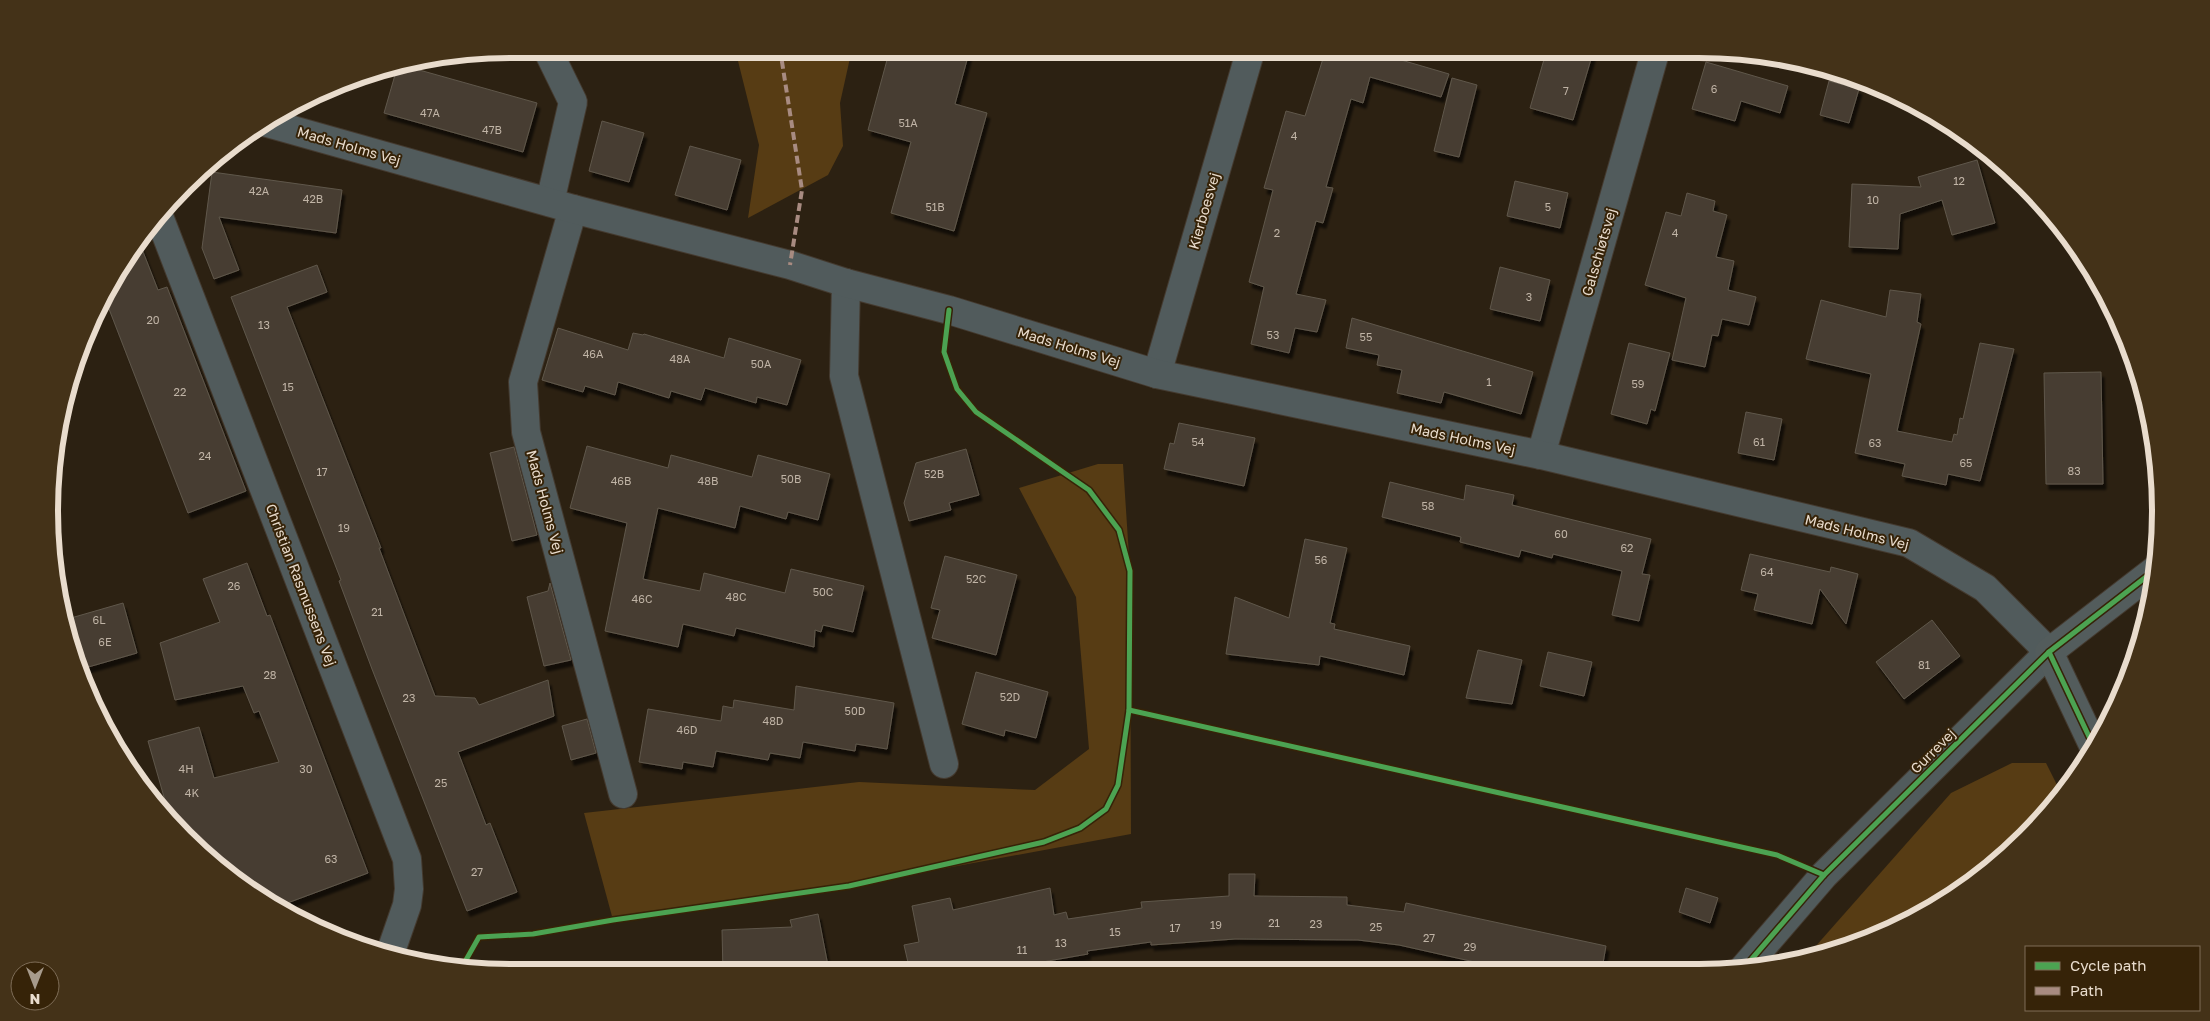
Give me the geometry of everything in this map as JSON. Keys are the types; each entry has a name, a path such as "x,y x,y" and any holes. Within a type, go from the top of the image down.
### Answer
{"main road":[{"name":"Gurrevej","path":"2049,652 2148,575"},
{"path":"2049,652 2090,740"}],"street":[{"name":"Mads Holms Vej","path":"551,58 573,102 562,205 523,382 526,432 623,794"},
{"name":"Kierboesvej","path":"1157,374 1248,58"},
{"name":"Galschiøtsvej","path":"1541,455 1653,58"},
{"name":"Mads Holms Vej","path":"274,125 562,205 790,265 846,283 949,310 1157,374 1541,455 1909,543 1986,588 2049,652"},
{"name":"Christian Rasmussens Vej","path":"161,222 407,859 409,889 407,905 392,948"},
{"path":"846,283 844,376 944,764"},
{"name":"Gurrevej","path":"1750,961 1824,875 2049,652"}],"shaded area":[{"path":"737,58 850,58 840,103 843,146 828,175 748,218 759,145"},
{"path":"1098,464 1123,464 1130,571 1131,834 849,886 613,920 584,813 859,782 1035,790 1089,749 1076,597 1019,488"},
{"path":"2012,763 2046,763 2058,787 2020,831 1975,870 1951,887 1900,917 1873,929 1813,949 1951,793"}],"building":[{"path":"888,58 968,58 955,104 987,113 954,231 891,213 911,142 868,130"},
{"path":"1323,58 1394,58 1449,74 1441,97 1370,77 1363,103 1351,99 1326,187 1333,188 1323,223 1316,221 1296,294 1326,300 1317,332 1295,328 1289,353 1251,344 1264,287 1249,282 1273,190 1264,188 1286,111 1305,116"},
{"path":"1544,58 1591,58 1573,120 1530,108"},
{"path":"1706,62 1788,86 1780,113 1741,101 1735,121 1692,109"},
{"path":"413,68 537,103 523,152 384,113 396,72"},
{"path":"1452,78 1477,85 1459,157 1434,151"},
{"path":"1829,81 1859,89 1849,123 1820,115"},
{"path":"602,121 644,133 629,182 589,171"},
{"path":"690,146 741,160 727,210 675,195"},
{"path":"1977,160 1995,223 1952,235 1942,200 1900,214 1898,249 1849,247 1852,184 1921,187 1918,177"},
{"path":"212,172 342,190 336,233 219,217 239,270 214,279 202,248"},
{"path":"1515,181 1568,193 1560,228 1507,216"},
{"path":"1687,193 1715,201 1713,211 1727,215 1716,257 1734,261 1728,290 1756,297 1749,325 1722,319 1718,336 1712,335 1705,367 1672,360 1686,298 1645,285 1666,212 1681,216"},
{"path":"142,248 158,290 167,287 246,491 188,513 107,304"},
{"path":"317,265 327,292 287,307 381,548 379,548 435,696 475,698 479,705 548,680 554,716 458,752 486,825 490,823 517,892 467,911 372,669 339,581 341,580 231,297"},
{"path":"1500,267 1550,280 1540,321 1490,309"},
{"path":"1890,290 1921,294 1917,322 1921,324 1897,431 1952,442 1954,434 1957,435 1960,418 1963,419 1980,343 2014,349 1980,481 1948,474 1946,485 1902,476 1905,464 1855,453 1871,374 1806,359 1821,300 1886,317"},
{"path":"1352,318 1533,372 1521,414 1444,392 1441,403 1397,393 1402,370 1377,365 1379,355 1346,348"},
{"path":"558,328 628,350 633,333 644,334 724,358 729,338 801,360 787,405 757,397 756,403 705,388 701,400 671,391 669,398 618,382 615,395 585,386 583,392 542,380"},
{"path":"1629,343 1670,353 1655,411 1651,409 1647,424 1611,414"},
{"path":"2101,372 2103,484 2046,484 2044,373"},
{"path":"1746,412 1782,419 1774,460 1738,453"},
{"path":"1179,423 1255,438 1244,486 1164,469 1170,443 1174,444"},
{"path":"587,446 668,468 671,455 752,477 758,455 830,474 818,520 788,512 786,519 740,506 735,528 658,508 643,579 700,591 704,573 785,593 791,569 864,586 853,632 823,625 821,632 815,630 814,647 736,628 734,636 683,624 678,647 605,631 627,523 570,508"},
{"path":"514,447 537,535 512,541 490,453"},
{"path":"966,449 979,495 949,503 951,510 909,521 904,503 916,463"},
{"path":"1390,482 1464,500 1466,485 1514,495 1512,505 1651,539 1642,574 1650,575 1639,621 1612,615 1622,571 1553,554 1552,558 1521,550 1519,557 1460,542 1461,537 1382,517"},
{"path":"1305,539 1347,548 1330,623 1335,624 1334,629 1410,646 1404,675 1320,656 1319,665 1226,654 1235,597 1289,618"},
{"path":"1750,554 1830,572 1831,567 1858,574 1846,624 1820,589 1812,624 1754,610 1758,594 1741,590"},
{"path":"945,556 1017,575 996,655 932,638 940,610 931,608"},
{"path":"247,563 267,616 270,615 368,873 285,904 235,870 212,851 190,831 166,804 148,741 199,727 214,778 279,762 259,711 254,713 243,686 175,700 160,643 220,622 203,579"},
{"path":"550,583 571,660 544,666 527,597 548,591"},
{"path":"123,603 137,653 86,668 71,618"},
{"path":"1932,620 1960,656 1904,699 1876,662"},
{"path":"1478,650 1522,660 1512,704 1466,698"},
{"path":"1548,652 1592,662 1584,696 1540,686"},
{"path":"976,672 1048,692 1036,738 1005,730 1004,736 962,724"},
{"path":"796,686 894,703 887,749 856,744 855,751 803,742 800,758 770,753 768,760 716,751 713,767 683,762 682,769 639,762 648,709 721,721 723,706 733,708 734,700 794,710"},
{"path":"587,719 596,753 571,760 562,726"},
{"path":"1229,874 1255,874 1254,896 1347,897 1347,905 1404,912 1406,903 1606,946 1603,964 1484,964 1399,945 1358,940 1235,939 1151,945 1151,942 1087,951 1088,954 1031,964 908,964 904,945 919,942 912,906 950,898 953,910 1050,888 1054,915 1066,912 1068,919 1142,908 1141,902 1229,896"},
{"path":"1686,888 1718,898 1710,923 1679,912"},
{"path":"818,914 828,964 723,964 722,930 792,927 790,920"}],"marked path":[{"path":"781,58 802,190 790,265"}],"cycle path":[{"path":"465,961 479,937 533,934 613,920 849,886 1044,842 1080,828 1106,809 1118,785 1129,710 1130,571 1119,530 1089,490 976,412 957,389 944,352 949,310"},
{"path":"1750,961 1824,875 2049,652 2148,575"},
{"path":"2049,652 2090,740"},
{"path":"1129,710 1777,855 1824,875"}]}
